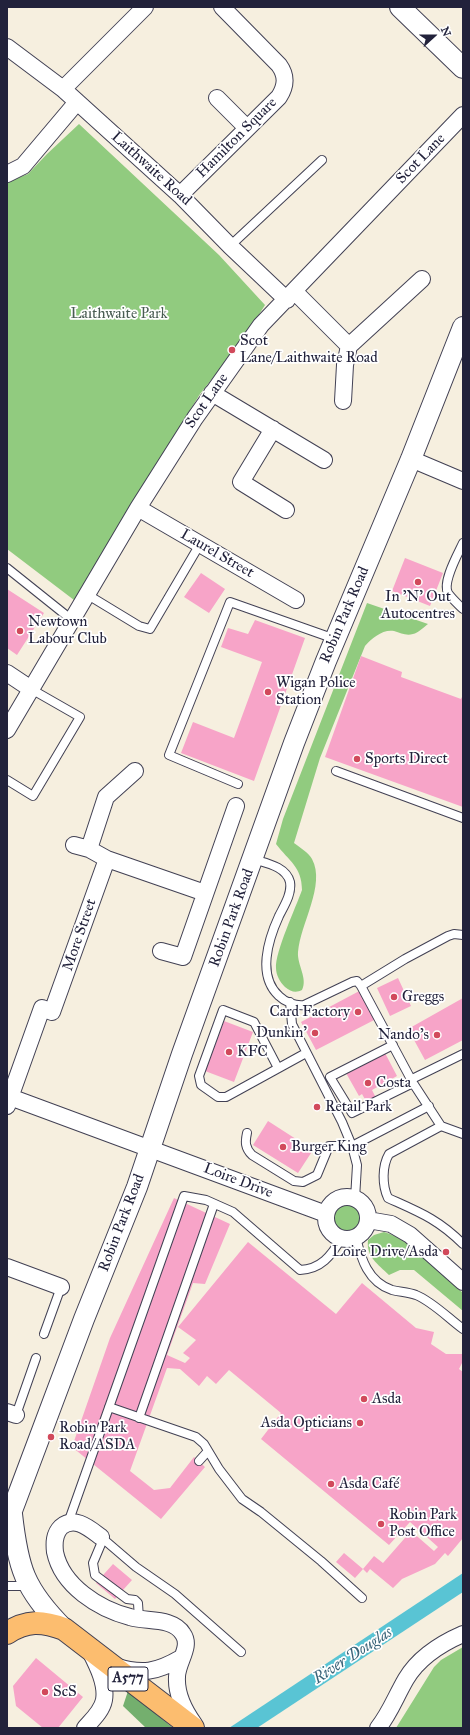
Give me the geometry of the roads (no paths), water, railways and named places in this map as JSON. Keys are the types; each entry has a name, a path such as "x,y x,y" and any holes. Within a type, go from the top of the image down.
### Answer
{"highway":[{"name":"A577","path":"7,1633 17,1628 37,1622 50,1624 64,1629 195,1728"}],"street":[{"path":"63,89 145,7"},
{"name":"Hamilton Square","path":"180,195 279,97 285,84 285,77 279,66 222,7"},
{"path":"400,7 463,68"},
{"name":"Laithwaite Road","path":"7,47 63,89 180,195 230,246 291,295 349,346"},
{"path":"217,98 247,128"},
{"path":"7,174 23,166 76,102"},
{"name":"Scot Lane","path":"7,730 138,508 212,393 266,319 291,295 463,115"},
{"path":"343,401 345,365 349,346 422,278"},
{"name":"Robin Park Road","path":"64,1629 46,1611 29,1586 19,1562 9,1516 84,1319 137,1187 182,1054 294,743 463,327"},
{"path":"212,393 324,460"},
{"path":"273,429 241,482 286,510"},
{"path":"411,458 463,482"},
{"name":"Laurel Street","path":"138,508 296,600"},
{"path":"7,673 31,689"},
{"path":"135,771 106,797 81,847 107,859 205,894"},
{"path":"161,951 183,957 236,806"},
{"name":"More Street","path":"9,1101 42,1008 52,1012 107,859"},
{"name":"Loire Drive","path":"9,1101 150,1148 326,1214"},
{"path":"349,1197 355,1199 364,1207 368,1220 362,1233 348,1238 330,1232 326,1220 326,1214 332,1203 337,1199 349,1197"},
{"path":"368,1220 392,1224 410,1235 463,1282"},
{"path":"7,1268 61,1287"},
{"path":"101,1537 86,1525 77,1523 68,1524 61,1528 55,1537 55,1552 58,1561 69,1580 86,1596 108,1609 130,1618 172,1624 181,1630 186,1639 186,1646 181,1658 177,1676 178,1691 185,1710 195,1728"},
{"path":"378,1728 388,1715 405,1680 415,1667 426,1655 438,1646 463,1634"},
{"path":"85,1728 95,1716 104,1700 101,1678 90,1649"},
{"path":"108,1663 133,1670 152,1671 168,1666 181,1658"}],"lane":[{"path":"230,246 322,160"},
{"path":"88,595 139,626 150,629 200,544"},
{"path":"463,544 450,571 446,588 448,593 463,609"},
{"path":"7,568 72,620"},
{"path":"238,784 169,754 230,602 335,639"},
{"path":"7,780 33,796 80,717 31,689"},
{"path":"336,771 463,818"},
{"path":"253,859 281,869 290,881 289,895 278,918 268,949 266,966 268,980 274,991 282,998 298,1006 304,1005 357,981 412,1081 441,1126 463,1134"},
{"path":"361,986 404,959 448,936 454,934 463,935"},
{"path":"290,1002 292,1024 342,1122 352,1146 356,1165 355,1199"},
{"path":"278,1068 254,1022 223,1010 199,1076 201,1086 218,1097 226,1097 278,1068 306,1052"},
{"path":"393,1045 330,1077 352,1113 463,1054"},
{"path":"247,1133 245,1140 246,1146 247,1150 252,1155 294,1181 303,1182 317,1175 329,1146 352,1146 429,1106"},
{"path":"441,1126 389,1154 386,1160 384,1181 385,1192 388,1198 413,1208 434,1220 447,1229 463,1244"},
{"path":"68,1524 184,1196 206,1200 233,1212 300,1270 308,1270 320,1265 348,1238 368,1271 377,1281 387,1288 416,1295 463,1329"},
{"path":"139,1418 214,1204"},
{"path":"44,1334 61,1287"},
{"path":"11,1414 36,1358"},
{"path":"109,1406 139,1418 196,1437 204,1444 242,1500 260,1512 362,1598"},
{"path":"199,1461 208,1451"},
{"path":"101,1537 101,1544 93,1563 95,1574 127,1599 135,1600 138,1603 139,1619"},
{"path":"101,1537 136,1567 175,1594 241,1652"},
{"path":"7,1586 29,1586"}],"water":[{"name":"River Douglas","path":"463,1573 463,1592 257,1728 229,1728"}],"place":[{"name":"Scot Lane/Laithwaite Road","path":"232,350"},
{"name":"In 'N' Out Autocentres","path":"418,582"},
{"name":"Newtown Labour Club","path":"20,631"},
{"name":"Wigan Police Station","path":"268,692"},
{"name":"Sports Direct","path":"357,759"},
{"name":"Greggs","path":"394,997"},
{"name":"Card Factory","path":"358,1012"},
{"name":"Dunkin'","path":"315,1033"},
{"name":"Nando's","path":"437,1035"},
{"name":"KFC","path":"229,1052"},
{"name":"Costa","path":"368,1083"},
{"name":"Retail Park","path":"317,1107"},
{"name":"Burger King","path":"283,1147"},
{"name":"Loire Drive/Asda","path":"446,1252"},
{"name":"Asda","path":"364,1399"},
{"name":"Asda Opticians","path":"360,1423"},
{"name":"Robin Park Road/ASDA","path":"51,1437"},
{"name":"Asda Café","path":"331,1484"},
{"name":"Robin Park Post Office","path":"381,1524"},
{"name":"ScS","path":"45,1692"}],"park label":[{"name":"Laithwaite Park","path":"119,314"}]}
